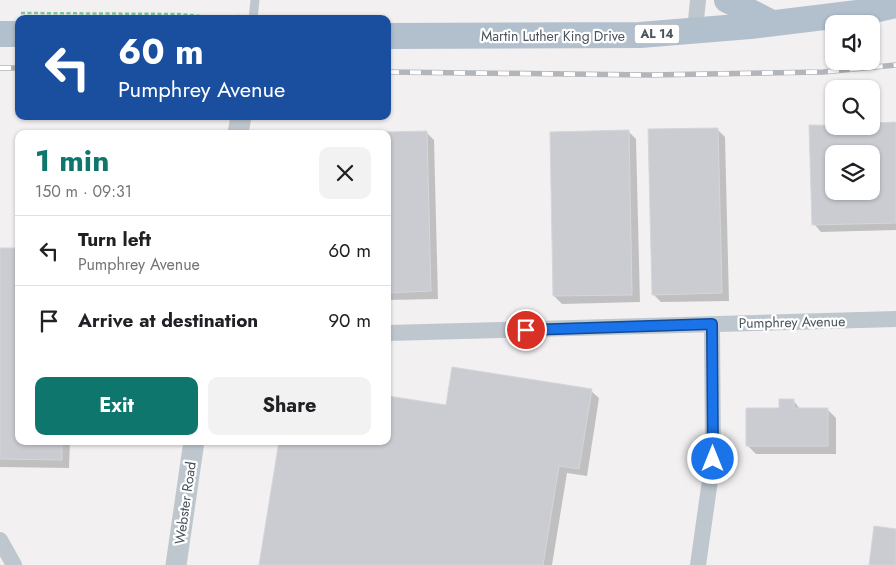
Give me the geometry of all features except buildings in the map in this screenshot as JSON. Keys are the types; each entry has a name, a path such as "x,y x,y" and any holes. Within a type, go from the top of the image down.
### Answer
{"main road":[{"path":"728,0 772,23"},
{"name":"Martin Luther King Drive","path":"391,36 640,36 865,12 896,5"},
{"path":"0,34 15,25"}],"street":[{"path":"695,30 698,0"},
{"name":"Pumphrey Avenue","path":"391,333 896,320"},
{"path":"698,565 713,459 712,324"},
{"name":"Webster Road","path":"176,565 193,445"},
{"path":"0,540 14,565"}],"lane":[{"path":"253,15 255,0"}],"path":[{"path":"161,15 187,15"}],"railway":[{"path":"391,72 650,75 823,72 896,65"},
{"path":"0,68 15,68"}],"route":[{"path":"526,330 712,324 713,459"}]}
